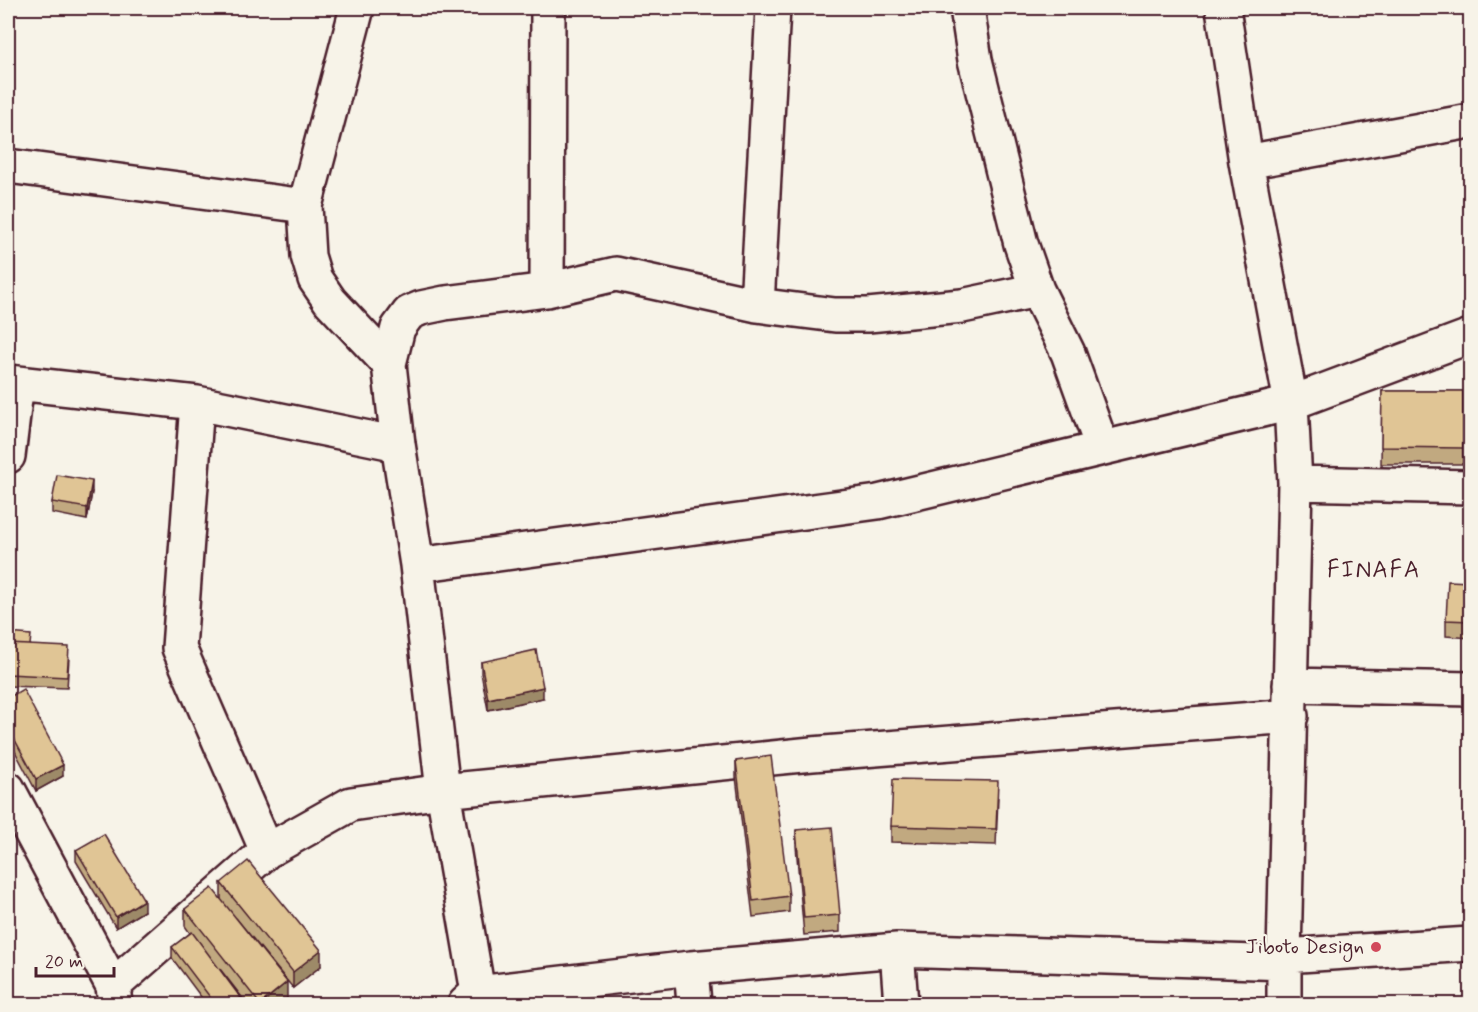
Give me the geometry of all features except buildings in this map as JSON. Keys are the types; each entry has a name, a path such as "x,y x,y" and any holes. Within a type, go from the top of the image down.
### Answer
{"street":[{"path":"357,8 305,206 308,256 315,279 336,308 389,364"},
{"path":"547,290 548,8"},
{"path":"756,306 774,8"},
{"path":"967,8 975,60 1021,244 1037,290 1068,353 1102,447"},
{"path":"1223,8 1246,162 1291,403 1295,483 1284,1005"},
{"path":"1246,162 1470,120"},
{"path":"8,166 305,206"},
{"path":"1037,290 963,306 868,315 835,315 756,306 616,274 547,290 421,308 409,313 398,328 389,364 398,444 417,565 443,791 474,1001 691,968 897,950 1284,959 1470,944"},
{"path":"417,565 878,502 1291,403 1470,336"},
{"path":"8,456 12,383 197,403 398,444"},
{"path":"197,403 179,648 267,850"},
{"path":"1295,483 1470,487"},
{"path":"8,789 114,995 267,850 351,804 443,791 812,754 1290,701 1470,689"},
{"path":"897,950 902,1005"},
{"path":"691,968 694,1005"}],"place":[{"name":"Jiboto Design","path":"1376,947"}],"district":[{"name":"FINAFA","path":"1374,570"}]}
